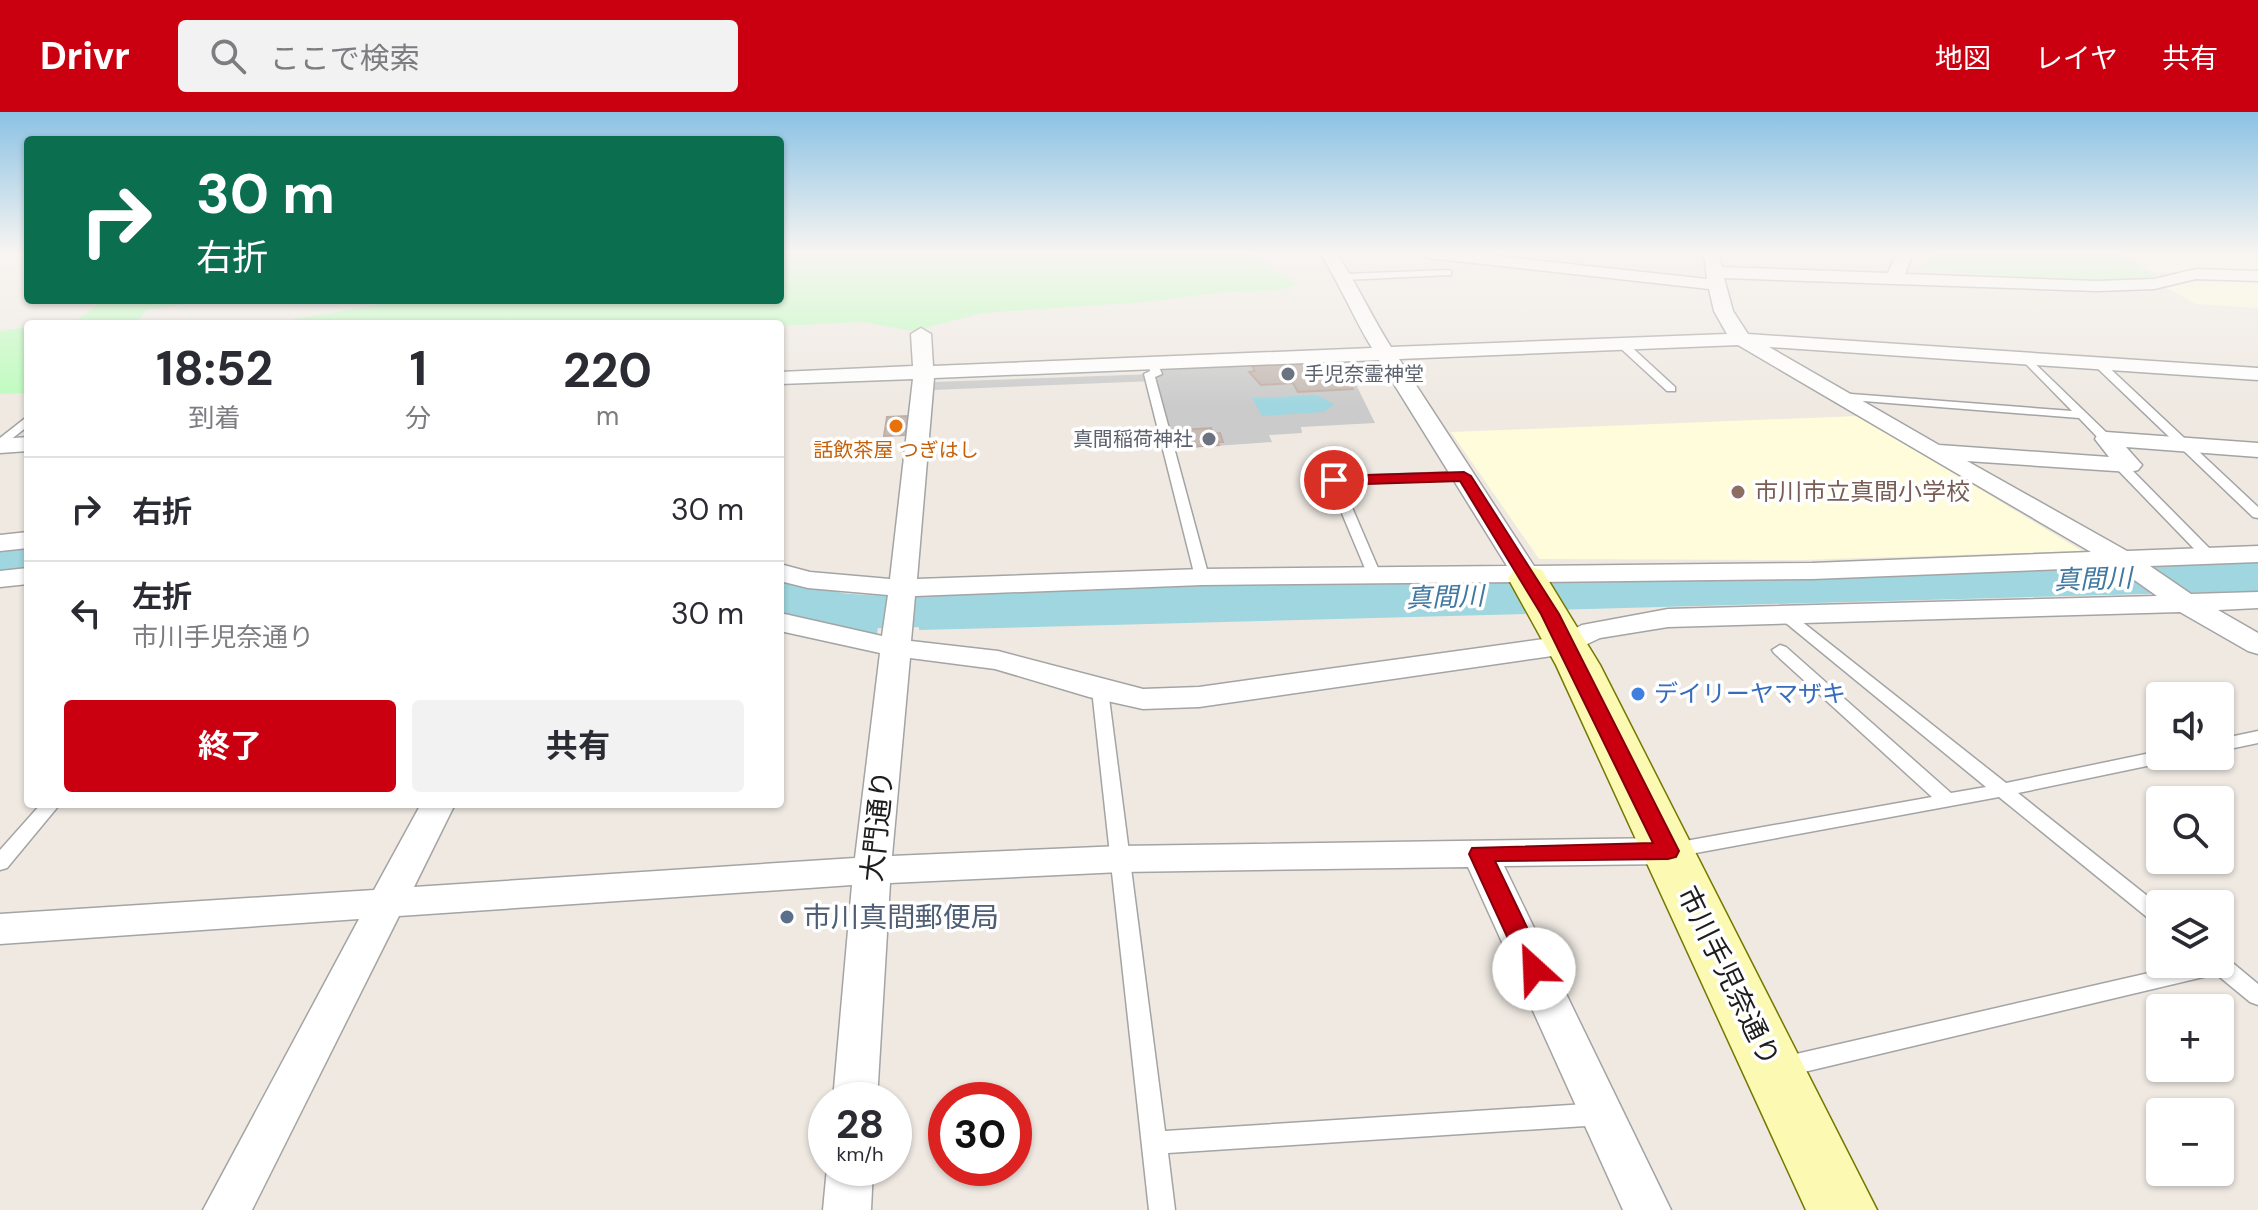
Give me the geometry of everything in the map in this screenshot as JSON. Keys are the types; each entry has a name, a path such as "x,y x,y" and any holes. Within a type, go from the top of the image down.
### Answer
{"street":[{"name":"市川手児奈通り","path":"1356,304 1542,603 1668,851 1842,1210"},
{"path":"1723,304 1732,331 1742,339 2122,559 2187,604 2258,645"},
{"name":"大門通り","path":"856,1082 872,870 924,385 921,334"},
{"path":"784,378 1742,339 2258,374"},
{"path":"1934,452 2130,465 2106,439"},
{"path":"2106,439 2258,450"},
{"path":"0,445 24,444"},
{"path":"0,543 24,540"},
{"path":"784,623 896,648 998,660 1100,690 1143,699 1199,697 1325,677 1542,603 1812,571 2258,554"},
{"path":"784,573 808,580 900,588 1202,577 1374,575 1542,603 1592,631 1668,618 2258,600"},
{"path":"0,579 24,576"},
{"path":"227,1210 436,808"},
{"path":"0,929 872,870 1121,859 1668,851"},
{"path":"1480,854 1647,1210"},
{"path":"847,1210 849,1186"}],"lane":[{"path":"1622,344 1671,389"},
{"path":"2027,359 2106,439"},
{"path":"1152,362 1157,374 1149,374 1202,577"},
{"path":"2098,363 2258,514"},
{"path":"1836,396 2082,415"},
{"path":"0,445 24,424"},
{"path":"2120,465 2209,556"},
{"path":"1374,575 1334,480 1464,476"},
{"path":"1786,616 2146,906"},
{"path":"1780,650 1947,800"},
{"path":"1100,690 1162,1210"},
{"path":"2234,742 2258,737"},
{"path":"1668,851 2002,790 2146,760"},
{"path":"0,863 48,808"},
{"path":"2234,977 2258,996"},
{"path":"1774,1069 2163,978"},
{"path":"1154,1143 1603,1114"}],"shaded area":[{"path":"2200,304 2258,304 2258,308"},
{"path":"1342,356 1375,423 1301,427 1302,433 1269,435 1272,442 1172,449 1154,381 932,390 933,382 1156,374 1152,362"},
{"name":"市川市立真間小学校","path":"1859,416 2082,551 1801,560 1539,559 1451,432"}],"green space":[{"path":"98,304 182,304 146,310 138,320 73,320"},
{"path":"380,304 1111,304 982,313 913,331 863,322 784,326 784,320 290,320"},
{"path":"24,328 24,393 0,394 0,331"}],"water":[{"path":"1317,395 1334,404 1324,412 1262,416 1252,398"},
{"path":"24,544 24,569 0,572 0,547"},
{"path":"1506,574 1526,614 919,630 920,597"},
{"path":"784,581 810,591 881,596 877,635 784,613"}],"building":[{"name":"手児奈霊神堂","path":"1321,364 1330,378 1345,377 1353,389 1298,392 1293,383 1261,385 1249,372 1255,371 1252,366"},
{"name":"話飲茶屋 つぎはし","path":"908,416 906,435 884,436 887,417"},
{"path":"1211,428 1213,434 1220,433 1223,442 1217,442 1219,445 1188,447 1186,441 1174,442 1172,437 1185,436 1183,430"}],"waterway":[{"name":"真間川","path":"1477,596 2258,575"},
{"name":"真間川","path":"784,593 850,613 1000,609"}],"place":[{"name":"手児奈霊神堂","path":"1288,374"},
{"name":"話飲茶屋 つぎはし","path":"896,426"},
{"name":"真間稲荷神社","path":"1209,439"},
{"name":"市川市立真間小学校","path":"1738,492"},
{"name":"デイリーヤマザキ","path":"1638,694"},
{"name":"市川真間郵便局","path":"787,917"}],"route":[{"path":"1334,480 1464,476 1526,574 1578,665 1668,851 1480,854 1534,969"}]}
